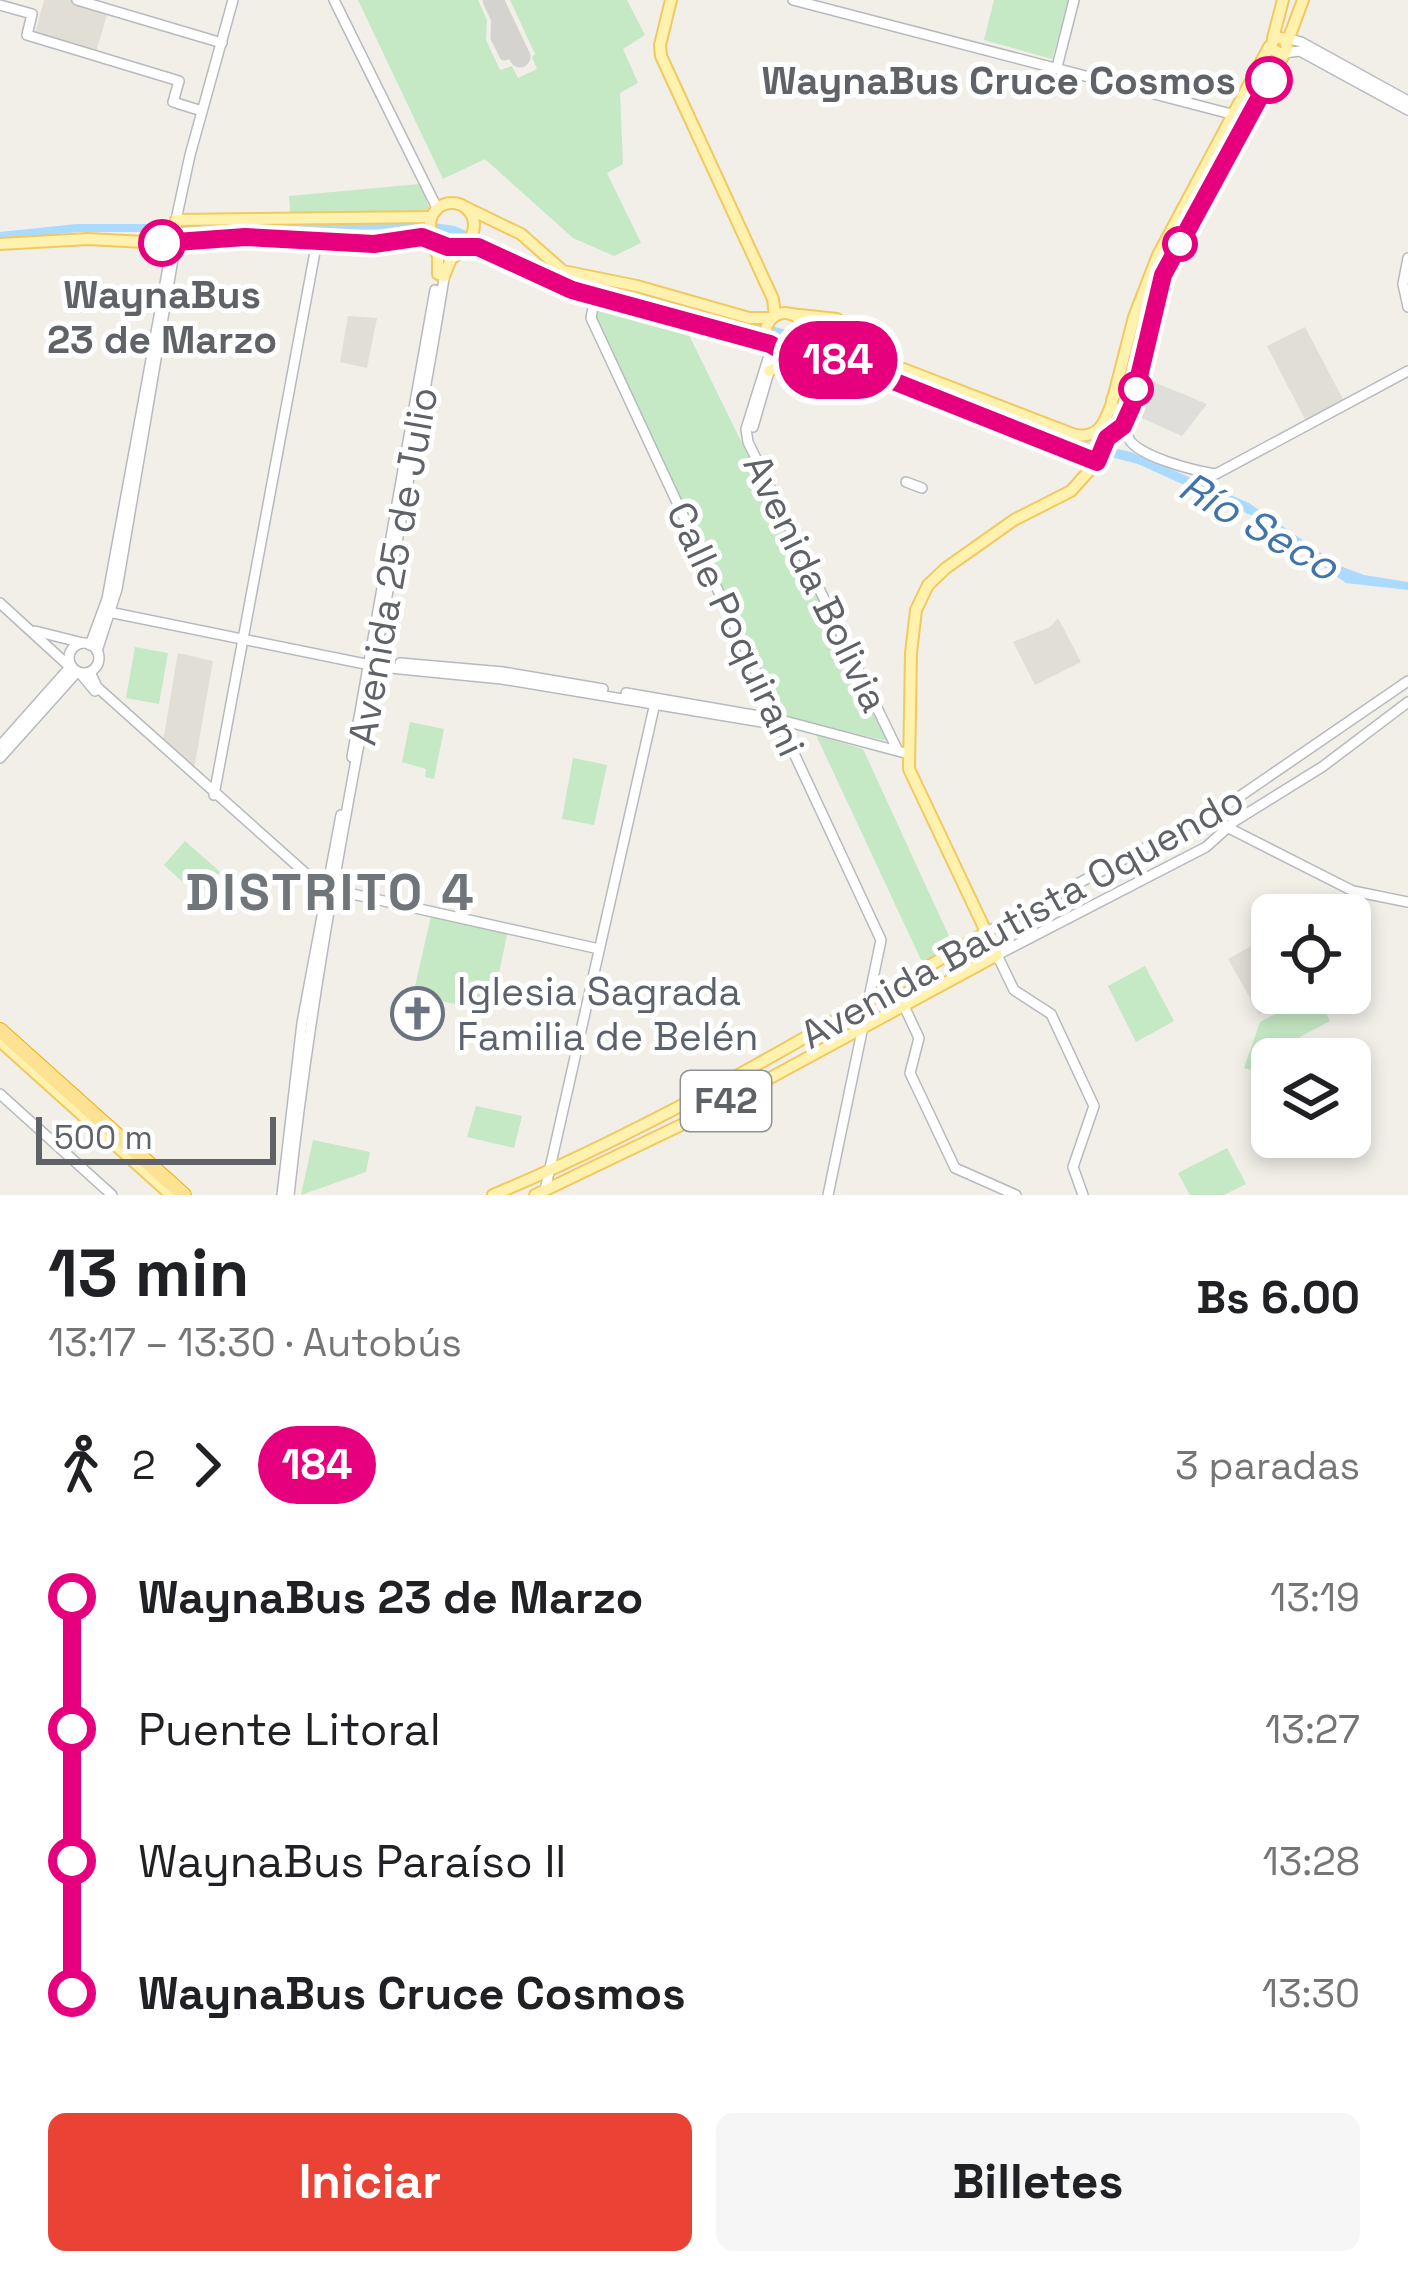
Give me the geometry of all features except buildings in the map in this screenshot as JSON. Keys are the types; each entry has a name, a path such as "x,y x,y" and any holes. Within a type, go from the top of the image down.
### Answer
{"highway":[{"path":"0,1032 181,1195"}],"main road":[{"path":"674,0 659,45 661,56 779,316"},
{"path":"1098,455 1111,424 1146,282 1234,115 1285,45 1283,0"},
{"path":"903,752 919,601 928,585 1014,520 1065,495 1131,408 1163,275 1285,45 1303,0"},
{"path":"176,233 374,244 418,236 433,226 450,203 521,234 563,271 749,318 837,319 898,368 1075,435 1088,436 1099,430 1124,391 1131,408"},
{"path":"464,207 473,219 466,241"},
{"path":"0,244 176,233 433,226"},
{"path":"433,226 448,247 466,241 595,297 786,351 801,339"},
{"path":"404,240 432,244 441,275"},
{"path":"441,275 451,259 466,249 514,264"},
{"path":"779,316 798,318 801,339 813,350 1098,455"},
{"path":"770,344 766,332 779,316"},
{"path":"769,370 813,350"},
{"path":"1113,402 1121,412 1131,408"},
{"name":"Avenida Bolivia","path":"903,752 998,955"},
{"name":"Avenida Bautista Oquendo","path":"493,1195 674,1109 985,933"},
{"name":"Avenida Bautista Oquendo","path":"540,1193 700,1116 998,955"}],"street":[{"path":"77,0 222,43"},
{"path":"77,670 71,651 90,646 108,612 176,233 202,111 233,0"},
{"path":"334,0 433,226"},
{"path":"793,0 1234,115"},
{"path":"1057,67 1074,0"},
{"path":"0,5 32,14 26,35 179,81 173,102 202,111"},
{"path":"1285,45 1408,101"},
{"path":"1285,45 1408,110"},
{"name":"Avenida 25 de Julio","path":"285,1195 296,1066 441,275 433,226"},
{"path":"215,794 316,241"},
{"name":"Avenida 25 de Julio","path":"441,275 447,260 466,241"},
{"path":"1408,259 1403,284 1408,307"},
{"name":"Calle Poquirani","path":"595,297 592,318 880,940 870,1001"},
{"name":"Avenida Bolivia","path":"770,344 746,435 796,548 803,550"},
{"name":"Avenida Bolivia","path":"786,351 769,370 751,434 903,752"},
{"path":"1131,408 1128,436 1135,447 1216,474 1408,371"},
{"path":"906,482 922,488"},
{"path":"0,603 317,884 331,892 599,949"},
{"path":"108,612 373,664 656,702 774,724 777,719 903,752"},
{"path":"0,746 77,670 98,662 90,646 30,630"},
{"path":"0,758 77,670"},
{"name":"Avenida Bautista Oquendo","path":"985,933 1204,816 1303,756 1408,681"},
{"path":"540,1193 550,1170 656,702"},
{"name":"Avenida Bautista Oquendo","path":"998,955 1206,847 1408,702"},
{"path":"1204,816 1353,892 1408,902"},
{"name":"Avenida Bolivia","path":"998,955 1014,990 1051,1014 1094,1106 1073,1167 1083,1195"},
{"path":"828,1195 870,1001"},
{"path":"904,1006 920,1041 910,1073 955,1168 1016,1195"},
{"path":"0,1094 112,1195"}],"shaded area":[{"path":"44,0 70,0 108,11 96,52 35,34"},
{"path":"348,316 377,318 367,368 340,362"},
{"path":"1305,327 1345,403 1307,423 1267,346"},
{"path":"1144,378 1207,404 1182,436 1135,415"},
{"path":"1058,618 1081,662 1035,685 1013,642 1050,627"},
{"path":"178,653 213,661 194,769 163,741"},
{"path":"1251,946 1251,1000 1228,959"}],"green space":[{"path":"358,0 478,0 487,20 486,40 500,70 512,66 518,78 537,69 535,54 510,0 627,0 645,35 623,49 638,83 620,93 623,164 607,173 641,243 614,256 573,238 485,159 443,179"},
{"path":"994,0 1069,0 1052,59 984,40"},
{"path":"420,184 429,208 422,214 291,218 289,196"},
{"path":"598,301 684,325 888,741 792,719 775,708 595,318"},
{"path":"135,647 168,653 159,704 126,698"},
{"path":"410,722 444,729 434,779 425,777 426,769 402,762"},
{"path":"816,735 863,749 954,947 923,964"},
{"path":"573,758 607,765 594,825 562,819"},
{"path":"185,841 220,872 198,896 164,865"},
{"path":"432,912 508,930 491,1012 413,995"},
{"path":"1145,966 1174,1021 1136,1042 1108,986"},
{"path":"1275,1014 1326,1014 1330,1021 1300,1038 1254,1038 1260,1022"},
{"path":"476,1106 522,1116 514,1148 467,1137"},
{"path":"313,1140 370,1152 366,1172 301,1195"},
{"path":"1227,1148 1246,1184 1224,1195 1190,1195 1178,1173"}],"water":[{"name":"Río Seco","path":"178,226 455,226 563,276 808,335 983,407 1077,440 1131,452 1249,503 1340,566 1408,582 1408,590 1346,583 1253,516 1138,464 1076,448 806,343 551,278 455,234 424,229 178,231"}],"waterway":[{"name":"Río Seco","path":"0,236 77,228 178,228"}],"taxiway":[{"path":"496,6 495,38 504,56 518,52"}],"runway":[{"path":"493,0 520,57"}],"bus line":[{"name":"184","path":"162,243 245,237 374,244 418,236 448,247 471,245 595,297 780,350 805,346 1097,462 1109,435 1129,416 1163,275 1269,80"}],"place":[{"name":"WaynaBus Cruce Cosmos","path":"1269,80"},
{"name":"WaynaBus 23 de Marzo","path":"162,243"},
{"name":"Iglesia Sagrada Familia de Belén","path":"418,1013"}],"district":[{"name":"DISTRITO 4","path":"331,892"}]}
